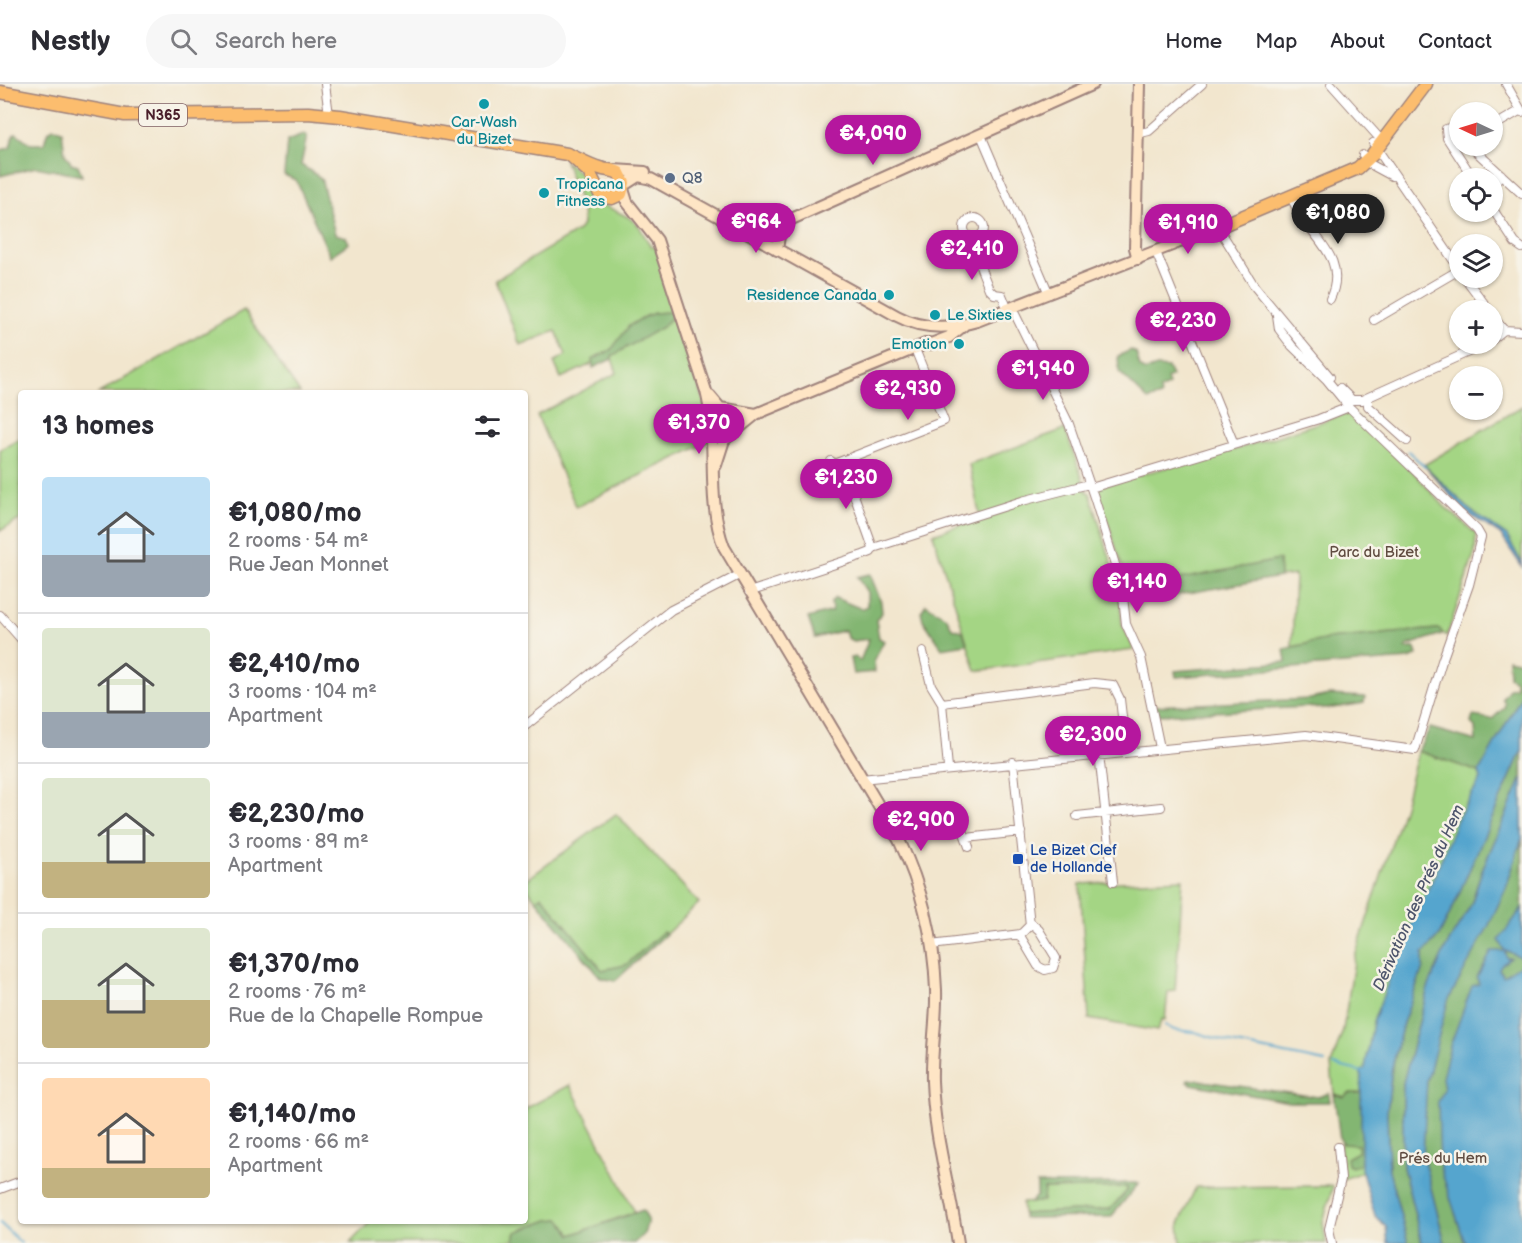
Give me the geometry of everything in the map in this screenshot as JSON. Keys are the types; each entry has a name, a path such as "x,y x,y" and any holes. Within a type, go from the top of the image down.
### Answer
{"main road":[{"path":"1218,227 1349,173 1365,158 1423,88"},
{"name":"N365","path":"0,92 125,115 329,115 570,155 610,170"},
{"path":"570,155 589,172 599,194 606,198 617,197 624,187 622,177 610,170 599,175 596,186"}],"street":[{"path":"325,84 329,115"},
{"path":"750,234 785,222 921,159 981,135 1093,84"},
{"path":"1129,84 1138,96"},
{"path":"1138,259 1135,248 1139,84"},
{"path":"1137,134 1149,131 1202,84"},
{"path":"1331,84 1378,142 1397,182"},
{"path":"1503,122 1522,111 1506,84"},
{"path":"1449,128 1446,129 1449,141"},
{"path":"981,135 1049,294"},
{"path":"1481,156 1494,168"},
{"path":"1365,158 1388,172 1397,182 1449,256"},
{"name":"N365","path":"610,170 640,170 651,179 897,316 927,326 964,325 1218,227"},
{"path":"651,179 638,176 624,187 626,199 657,240 706,391 716,411 719,438 714,471 717,527 739,575 909,860 920,888 931,945 936,988 933,1088 958,1243"},
{"path":"1503,176 1522,194"},
{"path":"1291,196 1297,211 1334,261 1335,285 1330,299"},
{"path":"606,198 638,215"},
{"path":"777,250 778,236 785,222"},
{"path":"1501,222 1515,243 1522,248"},
{"path":"1218,227 1252,282 1277,315 1350,398 1357,401 1368,398 1464,354"},
{"path":"968,236 989,289 994,294 1002,295 1069,424 1122,587 1126,624 1141,657 1160,748"},
{"path":"1156,252 1234,444"},
{"path":"1374,320 1449,276"},
{"path":"861,779 948,768 1306,735 1415,750 1442,661 1469,585 1481,537 1478,531 1438,495 1394,448 1349,407 1284,336 1277,326 1277,315"},
{"path":"719,438 756,414 928,343 949,337 964,325"},
{"path":"927,326 928,343"},
{"path":"1504,330 1522,330"},
{"path":"873,548 853,492 833,463 944,421 915,349"},
{"path":"1368,398 1368,406 1407,441"},
{"path":"749,592 863,555 871,552 873,548 1022,501 1090,486 1234,444 1349,407"},
{"path":"716,411 756,414"},
{"path":"733,412 737,427"},
{"path":"528,724 671,610 688,599 739,575"},
{"path":"0,615 18,636"},
{"path":"923,652 931,685 942,703 948,768"},
{"path":"942,703 1107,682 1117,689 1120,699 1126,751"},
{"path":"1099,754 1113,882"},
{"path":"931,945 1019,934 1028,929 1031,923 1013,762"},
{"path":"1077,816 1161,807"},
{"path":"959,819 969,847"},
{"path":"966,838 1021,832"},
{"path":"1019,934 1038,966 1045,970 1053,968 1056,958 1039,930 1031,923"},
{"path":"1332,1243 1329,1229 1341,1179 1338,1147"},
{"path":"0,1189 18,1182"}],"green space":[{"path":"53,128 62,131 65,154 71,163 78,165 82,176 36,167 0,176 0,150 10,148 16,133 31,144 44,144 47,133"},
{"path":"303,135 307,136 301,165 321,178 335,234 346,237 349,243 330,256 296,180 284,175 287,141"},
{"path":"565,161 581,174 591,195 599,203 628,217 639,226 651,247 656,247 676,307 671,312 654,313 629,326 612,350 597,356 592,364 561,378 554,362 566,355 556,331 520,345 495,280 578,231 583,223 582,208"},
{"path":"244,310 298,390 104,390"},
{"path":"671,312 672,317 664,326 612,356 612,359 593,368 592,360 611,350 629,326 654,313"},
{"path":"672,317 679,319 707,412 710,441 576,507 537,415 617,373 611,356 664,326"},
{"path":"1131,350 1136,353 1140,367 1145,371 1157,367 1168,368 1172,376 1167,379 1169,385 1160,390 1161,396 1148,400 1119,372 1118,356"},
{"path":"1522,406 1522,563 1506,536 1470,510 1424,465 1499,420 1503,420 1503,417"},
{"name":"Parc du Bizet","path":"1352,412 1397,454 1444,506 1476,534 1475,552 1447,636 1437,629 1328,639 1292,647 1295,575 1280,577 1279,560 1130,591 1096,486 1237,449"},
{"path":"1065,429 1087,492 1090,493 1119,587 1122,624 1134,650 976,671 933,534 980,518 969,464"},
{"path":"18,440 18,521 0,531 0,450"},
{"path":"1279,560 1280,577 1131,603 1130,591 1144,586"},
{"path":"870,574 881,602 882,613 876,620 879,638 884,641 874,660 875,672 853,674 850,658 856,657 860,661 869,639 853,641 847,638 845,630 815,638 808,618 832,611 831,602 835,598 862,609 867,606 867,592 857,577"},
{"path":"926,604 947,618 952,628 963,631 967,644 942,648 923,620 921,612"},
{"path":"1441,630 1442,634 1406,646 1406,648 1415,648 1417,655 1410,659 1176,677 1175,671 1286,662 1284,649 1328,639"},
{"path":"1508,659 1522,662 1522,695 1479,772 1418,751 1430,728 1476,741 1475,727 1471,723 1473,716 1492,719 1504,708 1505,703 1502,698 1510,688 1516,687 1515,681 1509,677"},
{"path":"1329,695 1365,697 1364,703 1326,709 1307,707 1156,715 1154,706 1310,699"},
{"name":"Prés du Hem","path":"1522,707 1522,1243 1388,1243 1386,1226 1375,1216 1362,1172 1343,1179 1340,1143 1359,1145 1361,1163 1363,1093 1345,1097 1334,1094 1331,1065 1343,1030 1355,956 1404,806 1418,751 1479,772 1481,779 1457,819 1439,868"},
{"path":"1522,750 1522,778 1482,870 1471,905 1446,947 1428,988 1403,1083 1403,1167 1422,1243 1408,1243 1389,1171 1387,1113 1392,1068 1403,1023 1423,968 1423,953 1439,936"},
{"path":"616,814 699,903 666,934 663,932 626,965 602,970 542,896 536,900 528,890 528,879"},
{"path":"1522,838 1522,979 1455,1213 1465,1243 1445,1243 1423,1157 1425,1093 1429,1071 1447,1002 1488,927 1506,888"},
{"path":"1183,879 1175,991 1168,992 1165,1020 1162,1019 1157,1031 1089,1019 1080,884"},
{"path":"542,896 602,970 626,965 663,932 666,934 615,981 601,978 536,900"},
{"path":"1188,1079 1318,1097 1329,1093 1330,1102 1289,1102 1191,1084 1187,1082"},
{"path":"570,1085 635,1212 571,1235 560,1219 549,1220 516,1232 514,1240 490,1243 350,1243 368,1224 528,1224 528,1107"},
{"path":"1349,1093 1363,1093 1361,1163 1352,1167 1348,1165 1347,1158 1358,1152 1358,1145 1343,1144 1340,1139 1334,1094 1344,1097"},
{"path":"1139,1183 1111,1217 1023,1218 1023,1214 1110,1209 1127,1191 1127,1187 1044,1189 1043,1201 1030,1203 1037,1195 1037,1184"},
{"path":"1333,1186 1323,1222 1326,1243 1181,1243 1179,1224 1196,1187"},
{"path":"1127,1187 1127,1191 1110,1209 1023,1214 1022,1203 1038,1202 1044,1189"},
{"path":"643,1210 648,1220 644,1234 634,1243 516,1243 514,1240 516,1232 549,1220 561,1219 571,1235"}],"water":[{"path":"1424,465 1470,510 1507,536 1522,567 1501,535 1464,511"},
{"path":"1522,695 1522,750 1439,936 1423,953 1423,968 1403,1023 1392,1068 1387,1113 1389,1171 1408,1243 1388,1243 1386,1226 1375,1216 1361,1169 1361,1072 1365,1068 1373,1022 1406,935 1436,872 1457,819 1481,779 1479,772"},
{"path":"1522,778 1522,838 1506,888 1448,1001 1427,1081 1423,1157 1445,1243 1422,1243 1403,1167 1403,1083 1428,988 1446,947 1471,905 1482,870"},
{"path":"1522,908 1522,958 1507,951 1505,953 1507,958 1511,958 1499,969 1503,976 1522,964 1522,1243 1465,1243 1440,1167 1438,1102 1444,1090 1442,1078 1450,1046 1472,986 1479,984 1477,978 1492,951 1505,951 1499,940"}],"waterway":[{"path":"1408,451 1425,467"},
{"path":"1165,1025 1174,1030 1195,1032 1231,1043 1325,1062"},
{"path":"1334,1065 1363,1072"},
{"path":"0,1223 21,1243"}],"place":[{"name":"Car-Wash du Bizet","path":"484,104"},
{"name":"Q8","path":"670,178"},
{"name":"Tropicana Fitness","path":"544,193"},
{"name":"Residence Canada","path":"889,295"},
{"name":"Le Sixties","path":"935,315"},
{"name":"Emotion","path":"959,344"},
{"name":"Le Bizet Clef de Hollande","path":"1018,859"}],"water label":[{"name":"Dérivation des Prés du Hem","path":"1419,898"}]}
